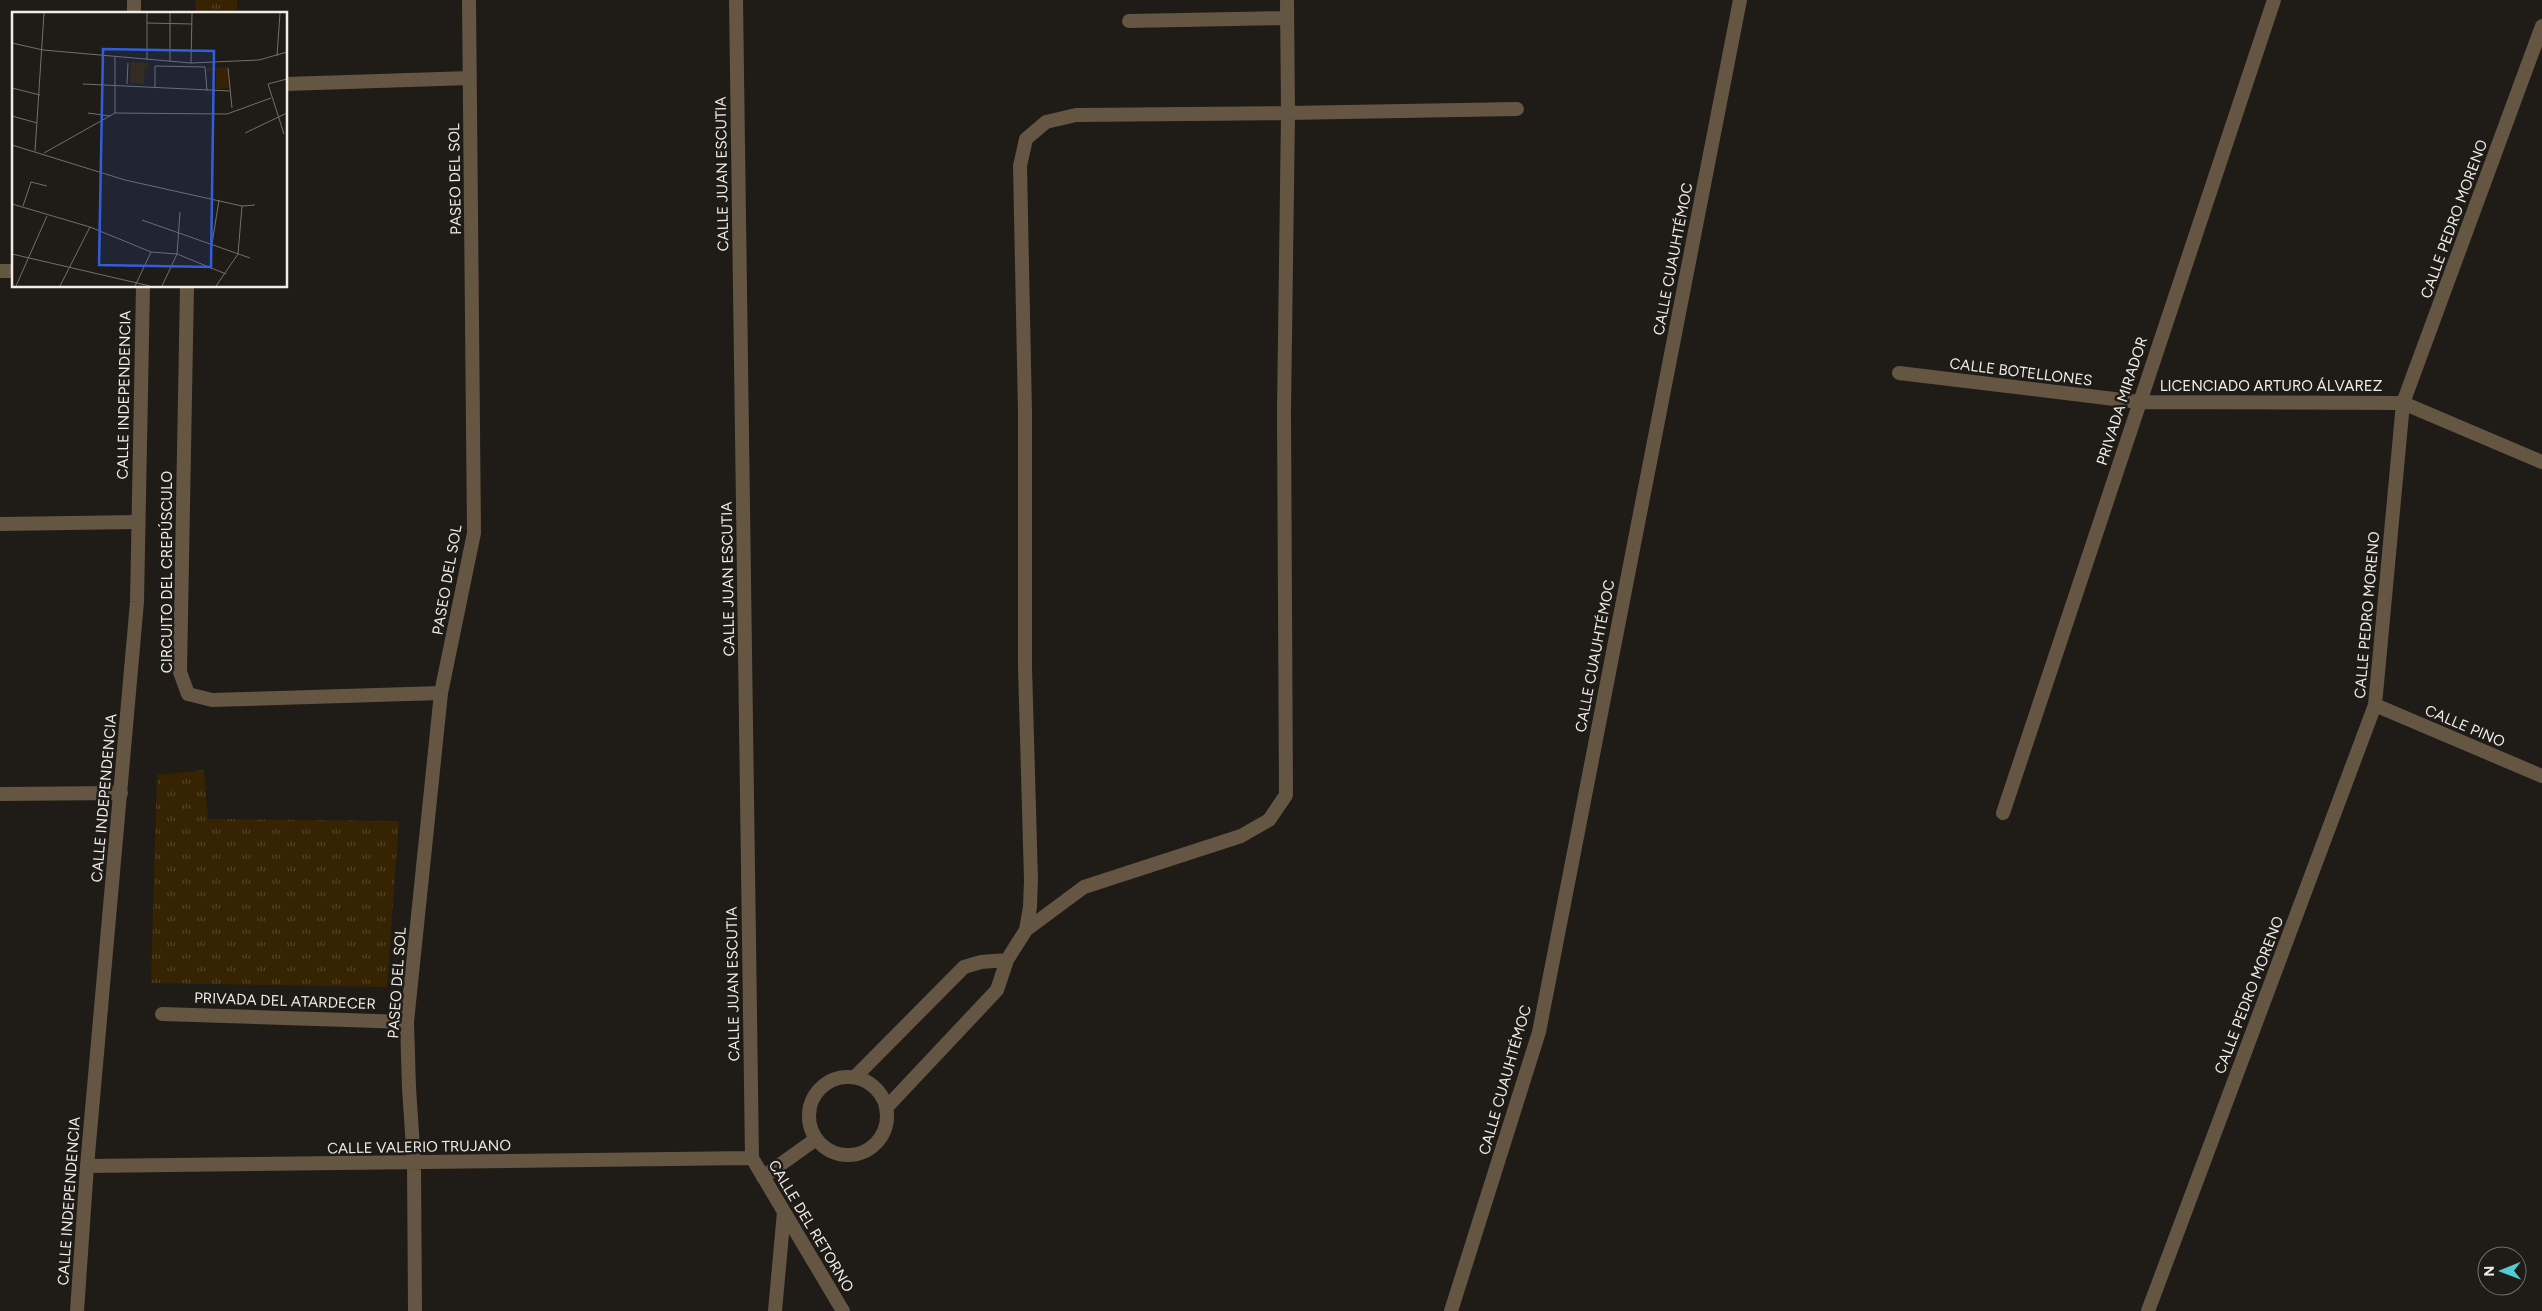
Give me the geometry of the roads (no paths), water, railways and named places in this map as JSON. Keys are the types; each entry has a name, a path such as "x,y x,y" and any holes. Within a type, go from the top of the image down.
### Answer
{"street":[{"name":"PASEO DEL SOL","path":"415,1311 414,1163 407,1022 441,693 465,586 474,533 468,0"},
{"name":"CALLE JUAN ESCUTIA","path":"736,0 752,1158"},
{"path":"886,1108 998,990 1007,960 1026,930 1084,887 1241,836 1269,820 1286,795 1284,412 1288,113 1287,0"},
{"name":"CALLE CUAUHTÉMOC","path":"1451,1311 1538,1032 1740,0"},
{"name":"PRIVADA MIRADOR","path":"2003,813 2274,0"},
{"path":"1129,21 1287,18"},
{"name":"CALLE PEDRO MORENO","path":"2148,1311 2375,705 2403,403 2542,26"},
{"path":"288,84 470,78"},
{"path":"1026,930 1030,907 1031,880 1025,667 1025,413 1020,166 1026,139 1046,122 1076,115 1517,109"},
{"name":"CALLE INDEPENDENCIA","path":"77,1311 87,1166 137,602 143,288"},
{"name":"CIRCUITO DEL CREPÚSCULO","path":"187,288 180,672 188,694 212,700 441,693"},
{"name":"CALLE BOTELLONES","path":"1899,373 2139,402"},
{"name":"LICENCIADO ARTURO ÁLVAREZ","path":"2139,402 2403,403"},
{"path":"2403,403 2542,462"},
{"path":"0,524 138,522"},
{"name":"CALLE PINO","path":"2375,705 2542,776"},
{"path":"0,794 121,793"},
{"path":"855,1077 964,967 981,962 1007,960"},
{"name":"PRIVADA DEL ATARDECER","path":"162,1014 407,1022"},
{"path":"855,1077 869,1083 880,1094 886,1108 886,1123 881,1138 870,1149 856,1154 841,1154 827,1149 816,1139 810,1125 809,1109 815,1095 826,1084 840,1078 855,1077"},
{"path":"763,1177 816,1139"},
{"name":"CALLE VALERIO TRUJANO","path":"87,1166 752,1158"},
{"name":"CALLE DEL RETORNO","path":"752,1158 843,1311"},
{"path":"775,1311 784,1212"}]}
